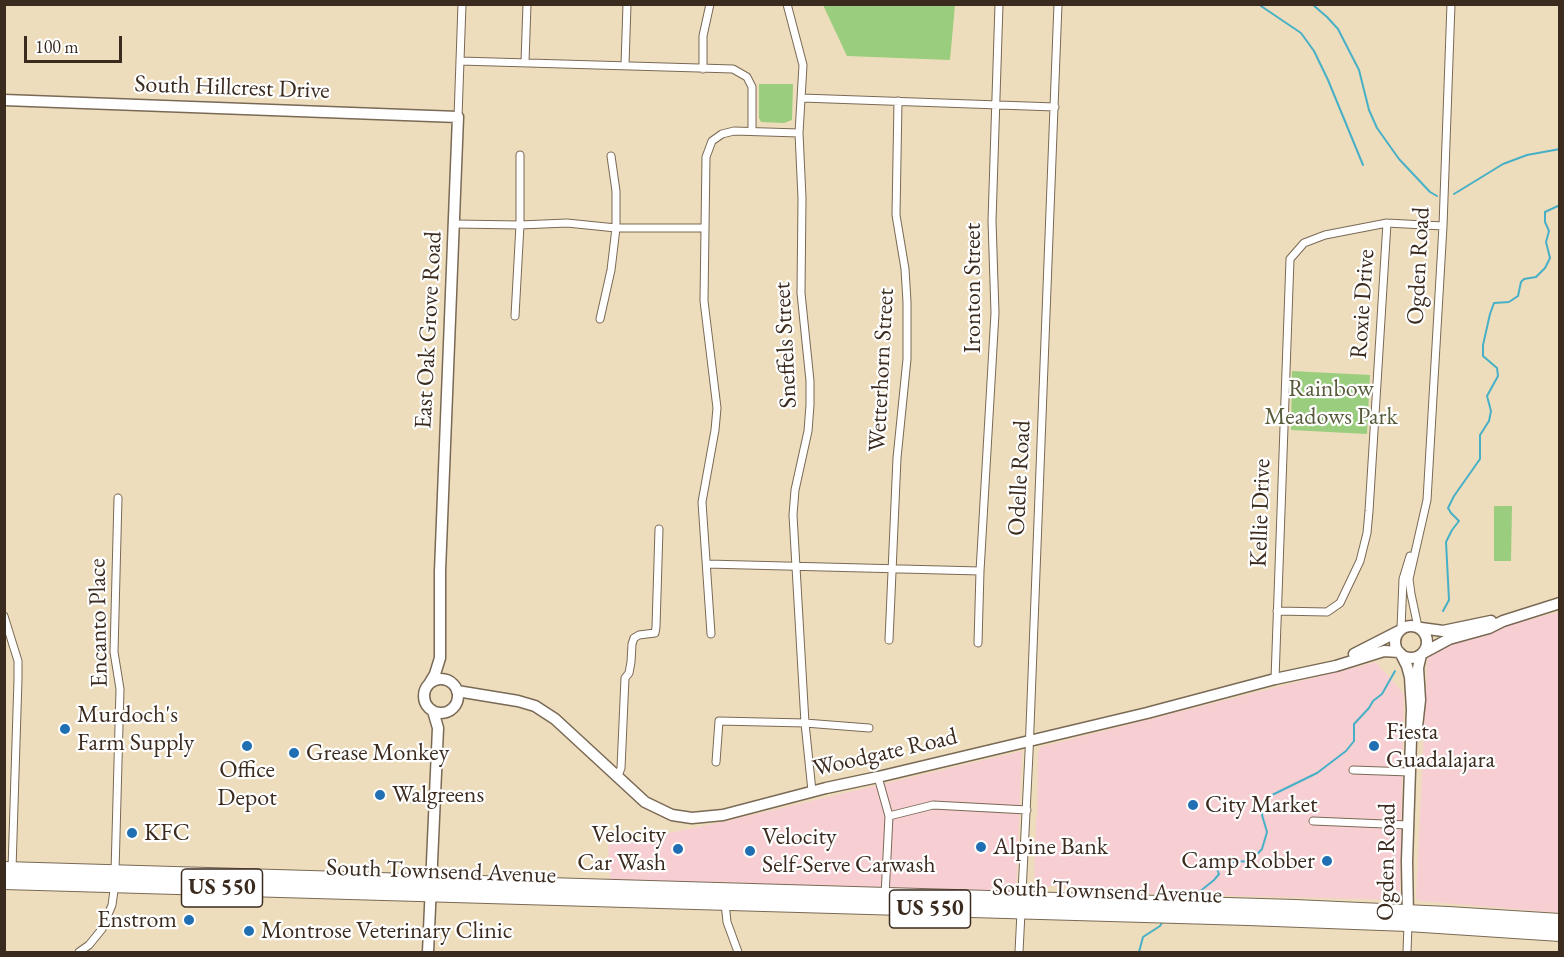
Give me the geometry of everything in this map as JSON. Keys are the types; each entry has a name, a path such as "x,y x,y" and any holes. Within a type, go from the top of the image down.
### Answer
{"highway":[{"name":"South Townsend Avenue","path":"8,869 115,879"},
{"name":"South Townsend Avenue","path":"4,882 115,879 1136,909 1202,905 1408,918 1560,934"},
{"name":"South Townsend Avenue","path":"1136,909 1190,917 1560,921"}],"street":[{"name":"East Oak Grove Road","path":"429,684 440,658 440,571 462,4"},
{"path":"525,62 527,4"},
{"path":"625,65 627,4"},
{"path":"703,69 703,36 710,4"},
{"name":"Sneffels Street","path":"787,4 803,66 799,133 802,198 801,293 810,381 810,405 808,431 795,490 793,515 805,723 812,791"},
{"name":"Ironton Street","path":"978,643 995,314 992,221 999,4"},
{"name":"Odelle Road","path":"1019,952 1030,741 1058,4"},
{"name":"Ogden Road","path":"1419,627 1409,579 1427,500 1443,226 1451,4"},
{"path":"460,61 734,69 747,77 752,87 752,131"},
{"path":"802,98 1055,107"},
{"name":"South Hillcrest Drive","path":"4,100 458,117"},
{"name":"Wetterhorn Street","path":"889,640 897,458 907,359 905,269 896,214 898,102"},
{"path":"711,634 702,502 717,408 704,301 706,157 712,141 722,134 734,131 799,133"},
{"path":"516,316 520,155"},
{"path":"600,319 611,270 616,228 616,191 611,156"},
{"path":"455,224 567,223 616,228 705,228"},
{"name":"Kellie Drive","path":"1275,679 1290,259 1304,243 1325,236 1388,223 1443,226"},
{"name":"Roxie Drive","path":"1277,611 1327,612 1340,603 1360,561 1367,533 1369,511 1388,223"},
{"name":"Encanto Place","path":"79,952 89,945 102,929 112,906 115,879 120,689 114,652 118,498"},
{"path":"618,776 621,768 625,678 629,673 632,644 634,638 639,635 655,633 656,627 659,529"},
{"name":"Ogden Road","path":"1400,630 1403,579 1421,529"},
{"path":"706,564 980,571"},
{"path":"1503,621 1487,621 1443,631 1409,625 1400,630 1395,644 1400,653 1408,658 1422,654 1449,639 1489,628 1503,621 1560,603"},
{"path":"4,616 18,662 8,869"},
{"path":"1419,627 1427,637 1426,648 1422,654"},
{"name":"Woodgate Road","path":"1321,669 1400,630"},
{"name":"Woodgate Road","path":"457,697 488,697 535,706 555,719 645,802 666,813 680,817 723,815 812,791 1030,741 1321,669 1384,651 1400,653"},
{"name":"Ogden Road","path":"1400,653 1410,678 1407,952"},
{"name":"Ogden Road","path":"1410,772 1419,713 1418,668 1422,654"},
{"name":"East Oak Grove Road","path":"440,658 446,677"},
{"path":"428,952 438,728 433,711 425,701 425,692 429,684 446,677 454,685 457,697 438,728"},
{"name":"Woodgate Road","path":"446,677 488,697"},
{"path":"433,711 447,712"},
{"path":"716,762 719,721 805,723 869,728"},
{"path":"1353,770 1410,772"},
{"path":"878,777 889,816 884,902"},
{"path":"889,816 933,805 1026,810"},
{"path":"1313,821 1408,825"},
{"path":"726,897 727,922 738,952"}],"shaded area":[{"path":"1559,612 1559,913 1420,901 1416,898 1428,645"},
{"path":"1376,662 1404,694 1400,891 1397,900 1150,894 1137,889 1051,886 1042,889 1036,884 1034,879 1040,747"},
{"path":"1022,751 1016,895 610,881 608,845 718,823"}],"green space":[{"path":"823,5 955,5 950,60 847,56"},
{"path":"759,84 793,84 792,120 784,123 761,122"},
{"name":"Rainbow Meadows Park","path":"1292,371 1370,375 1367,434 1291,430"},
{"path":"1494,506 1512,506 1511,561 1494,561"}],"waterway":[{"path":"1258,4 1301,33 1314,51 1363,165"},
{"path":"1312,4 1338,29 1359,70 1369,110 1377,128 1399,159 1430,192 1437,196"},
{"path":"1454,194 1503,164 1527,155 1560,149"},
{"path":"1443,611 1449,600 1446,542 1459,521 1448,508 1480,459 1480,435 1489,421 1491,411 1487,396 1498,376 1497,368 1483,356 1483,345 1490,314 1494,303 1509,302 1518,296 1521,282 1524,279 1536,277 1545,268 1550,258 1546,242 1549,231 1545,222 1545,212 1560,205"},
{"path":"1188,897 1198,893 1214,880 1219,874 1217,869 1220,865 1227,866 1232,862 1251,861 1262,849 1267,832 1262,815 1268,797 1317,773 1346,751 1354,741 1354,724 1373,701 1382,694 1395,671"},
{"path":"1139,952 1143,937 1160,926 1163,921"}],"place":[{"name":"Murdoch's Farm Supply","path":"65,729"},
{"name":"Office Depot","path":"247,746"},
{"name":"Fiesta Guadalajara","path":"1374,746"},
{"name":"Grease Monkey","path":"294,753"},
{"name":"Walgreens","path":"380,795"},
{"name":"City Market","path":"1193,805"},
{"name":"KFC","path":"132,833"},
{"name":"Alpine Bank","path":"981,847"},
{"name":"Velocity Car Wash","path":"678,849"},
{"name":"Velocity Self-Serve Carwash","path":"750,851"},
{"name":"Camp Robber","path":"1327,861"},
{"name":"Enstrom","path":"189,920"},
{"name":"Montrose Veterinary Clinic","path":"249,931"}]}
